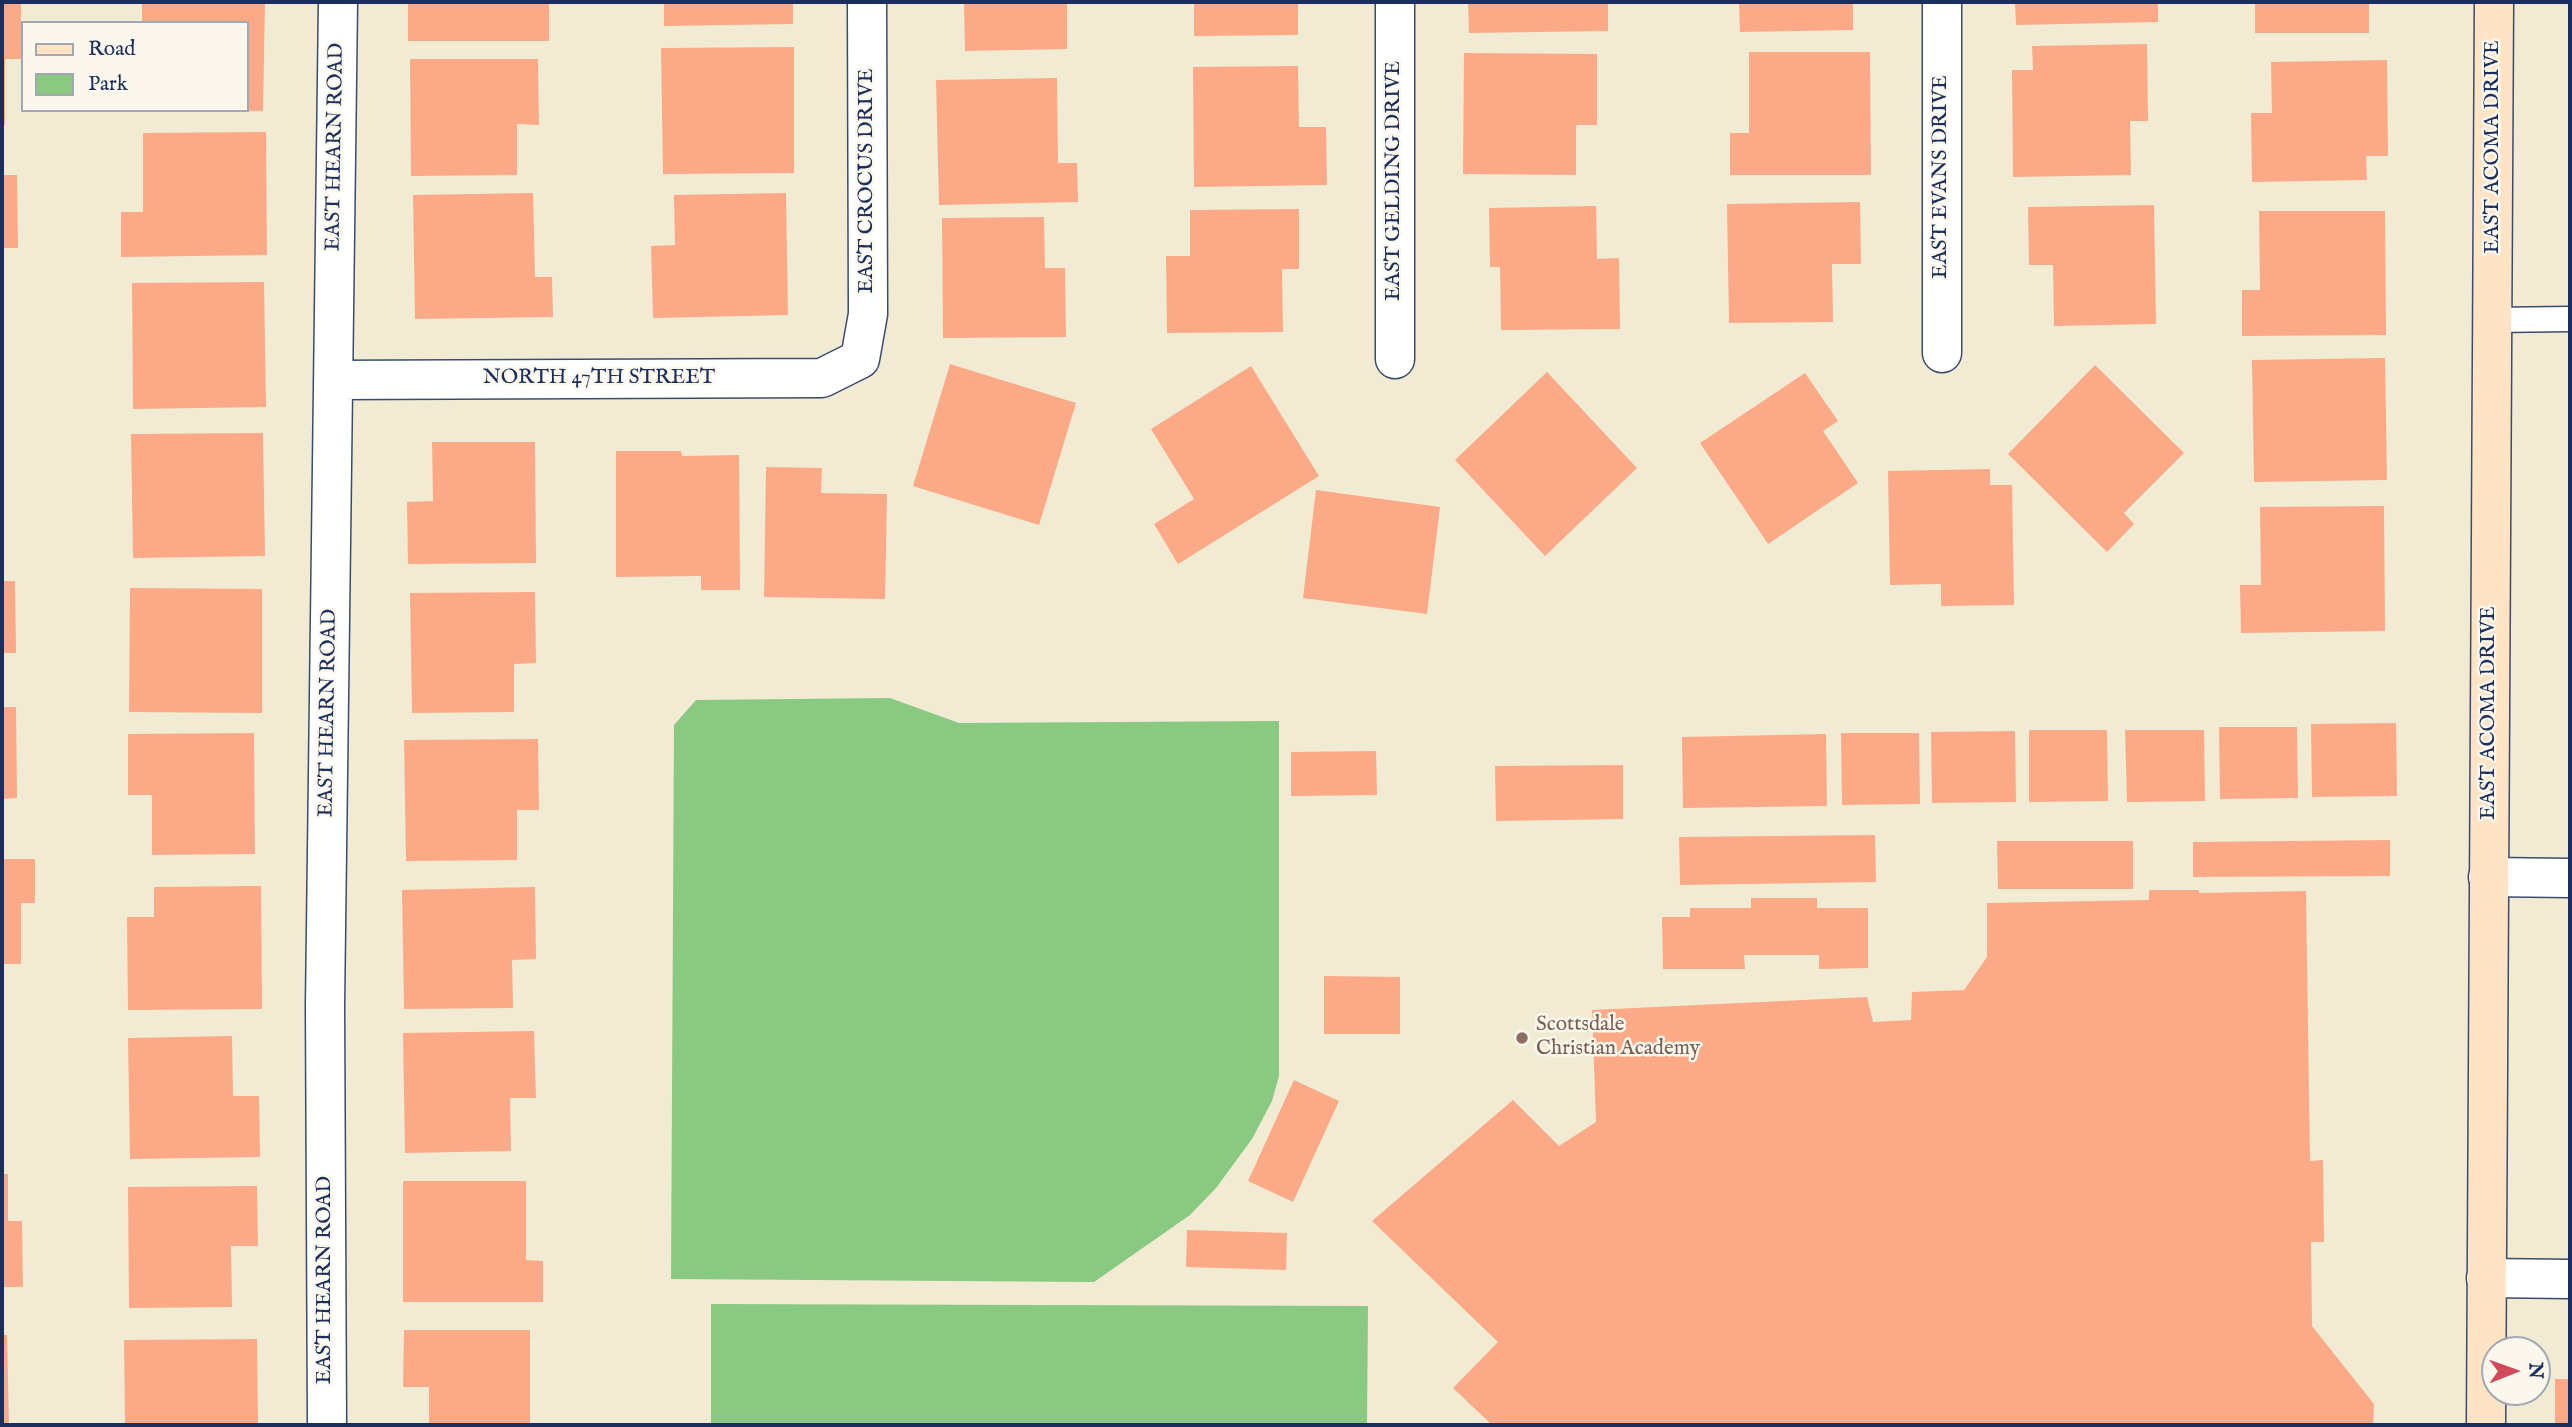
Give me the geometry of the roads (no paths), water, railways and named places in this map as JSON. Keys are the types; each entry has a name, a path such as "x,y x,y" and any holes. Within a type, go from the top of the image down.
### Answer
{"street":[{"name":"EAST HEARN ROAD","path":"327,1425 325,1005 338,2"},
{"name":"EAST CROCUS DRIVE","path":"860,359 868,314 867,2"},
{"name":"EAST GELDING DRIVE","path":"1395,2 1395,359"},
{"name":"EAST EVANS DRIVE","path":"1942,2 1942,353"},
{"name":"EAST ACOMA DRIVE","path":"2486,1425 2494,2"},
{"name":"NORTH 47TH STREET","path":"333,380 822,378 860,359"},
{"path":"2488,877 2570,878"},
{"path":"2486,1278 2570,1279"}],"lane":[{"path":"2492,320 2570,319"}],"place":[{"name":"Scottsdale Christian Academy","path":"1522,1038"}]}
